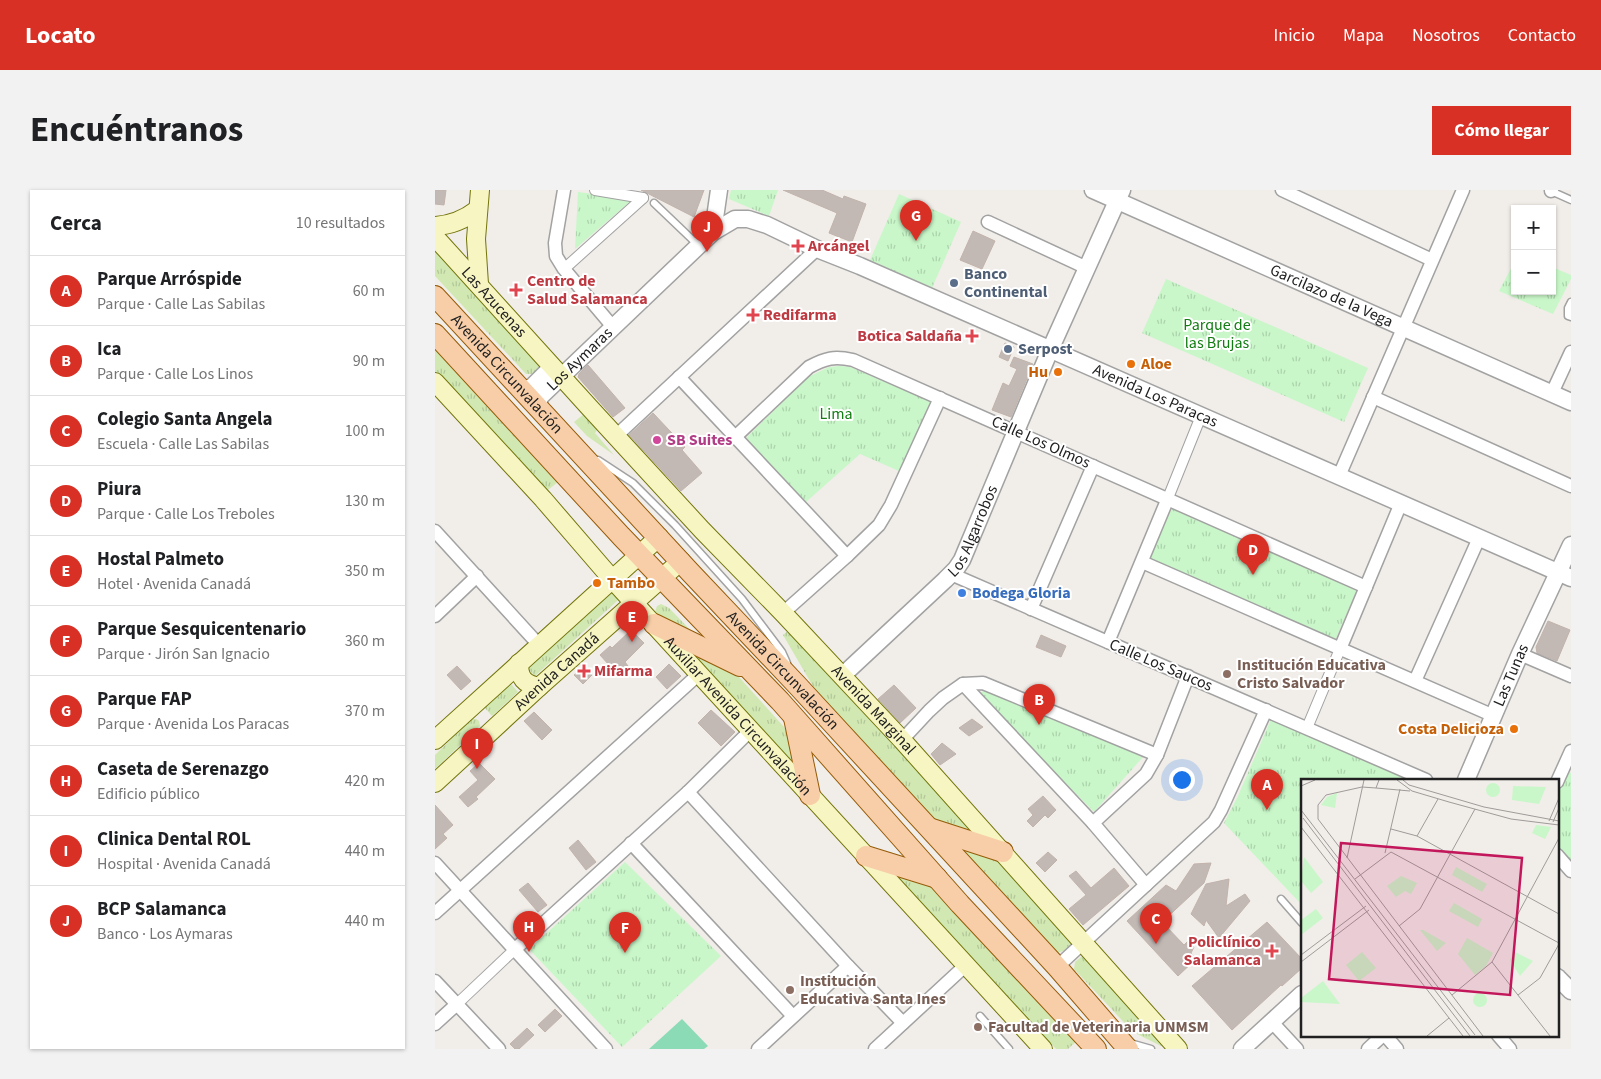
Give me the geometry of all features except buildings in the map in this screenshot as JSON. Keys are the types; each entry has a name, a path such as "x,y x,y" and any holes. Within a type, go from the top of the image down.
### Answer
{"main road":[{"path":"479,284 476,256 477,210 480,190"},
{"path":"435,226 451,224 464,219 477,210"},
{"name":"Las Azucenas","path":"435,236 557,372"},
{"name":"Avenida Circunvalación","path":"435,296 929,828 1057,967 1124,1044"},
{"name":"Avenida Circunvalación","path":"435,334 639,555 794,716 937,878 1096,1049"},
{"name":"Avenida Marginal","path":"557,372 702,530 783,612 902,740 1178,1049"},
{"name":"Auxiliar Avenida Circunvalación","path":"435,382 543,499 612,579 1043,1049"},
{"name":"Avenida Canadá","path":"435,740 659,537"},
{"name":"Avenida Canadá","path":"435,783 488,733 681,561"},
{"path":"654,624 753,673"},
{"path":"519,663 519,672 523,680 530,685 539,687"},
{"path":"468,709 477,710 484,715 488,724 488,733"},
{"path":"794,716 810,795"},
{"path":"929,828 1003,852"},
{"path":"866,856 937,878"}],"street":[{"path":"564,190 555,242 556,256 613,327"},
{"path":"565,269 643,198 595,190"},
{"path":"713,232 719,190"},
{"name":"Garcilazo de la Vega","path":"1093,190 1120,195 1403,328 1571,402"},
{"path":"1282,190 1432,260"},
{"path":"1339,476 1463,190"},
{"name":"Los Algarrobos","path":"842,676 951,574 962,560 1050,350 1120,195"},
{"name":"Avenida Los Paracas","path":"713,232 735,219 748,219 767,225 817,249 869,270 1565,576"},
{"path":"988,222 1087,268"},
{"name":"Los Aymaras","path":"522,390 532,387 557,372 613,327 713,232"},
{"path":"616,436 817,249"},
{"path":"1552,393 1571,352"},
{"name":"Calle Los Olmos","path":"734,438 809,367 824,359 838,357 853,360 1366,587"},
{"name":"Los Aymaras","path":"538,407 540,397 557,372"},
{"path":"679,378 847,556"},
{"path":"1373,397 1571,486"},
{"path":"783,612 879,525 891,505 940,398"},
{"path":"1108,642 1201,416"},
{"path":"1031,609 1093,466"},
{"path":"1307,728 1401,503"},
{"path":"435,531 539,645"},
{"path":"1415,681 1479,538"},
{"name":"Las Tunas","path":"1466,779 1520,654 1565,576 1571,544"},
{"path":"1141,562 1494,716"},
{"name":"Calle Los Saucos","path":"951,574 1425,779"},
{"path":"435,616 477,576"},
{"path":"1520,654 1571,676"},
{"path":"435,913 699,674"},
{"path":"1093,823 1146,774 1157,755 1188,676"},
{"path":"902,740 943,698 963,684 983,683 1157,755"},
{"path":"963,684 1093,823 1146,885"},
{"path":"1057,967 1214,822 1266,710"},
{"path":"435,1024 688,792 751,730"},
{"path":"1559,779 1568,766 1571,750"},
{"path":"688,792 903,1023"},
{"path":"631,843 793,1016"},
{"path":"1559,857 1571,871"},
{"path":"435,864 606,1049"},
{"path":"875,1049 966,965"},
{"path":"758,1049 848,966"},
{"path":"435,981 499,1049"},
{"path":"1242,1049 1301,995"},
{"path":"1272,1022 1297,1049"},
{"path":"1368,1049 1383,1036"},
{"path":"1385,1036 1397,1049"},
{"path":"1499,1036 1510,1049"}],"lane":[{"path":"1551,191 1571,200"},
{"path":"654,203 688,237 699,245"},
{"path":"1571,302 1567,312 1568,316 1571,317"},
{"path":"568,439 633,483 675,525 742,599 782,652 797,685"},
{"path":"1281,899 1301,922"},
{"path":"980,1016 1009,1049"},
{"path":"1124,1044 1151,1049"}],"green space":[{"path":"731,190 778,190 769,216 729,199"},
{"path":"578,192 633,199 575,249"},
{"path":"899,194 961,222 932,288 870,260"},
{"path":"435,246 545,365 533,374 526,374 435,276"},
{"path":"1511,268 1511,295 1556,295 1556,269 1571,275 1571,279 1553,314 1499,291"},
{"name":"Parque de las Brujas","path":"1166,279 1368,368 1344,422 1142,333"},
{"path":"435,346 558,482 544,493 435,374"},
{"name":"Lima","path":"829,367 850,367 932,402 899,471 860,454 806,502 745,439 808,377"},
{"path":"584,414 597,430 595,433 614,455 587,436 574,422"},
{"path":"1172,508 1357,590 1334,643 1148,561"},
{"path":"620,583 628,591 535,676 527,668"},
{"path":"661,604 669,608 699,639 654,615 657,606"},
{"path":"789,630 985,839 935,823 814,688 783,635"},
{"path":"678,638 720,656 793,737 805,778"},
{"path":"510,683 518,692 492,716 484,707"},
{"path":"990,690 1143,757 1094,812 977,693"},
{"path":"1272,717 1409,779 1301,779 1301,904 1224,823 1238,796"},
{"path":"472,719 479,721 480,726 435,769 435,755"},
{"path":"1567,771 1571,773 1571,863 1559,848 1559,789"},
{"path":"954,841 990,851 1074,942 1072,945 1066,950 1056,953"},
{"path":"625,862 721,956 622,1047 529,949"},
{"path":"889,868 930,884 1079,1039 1068,1049 1056,1049"},
{"path":"1082,956 1090,956 1167,1041 1161,1046 1133,1032 1074,969 1075,962"},
{"path":"682,1019 708,1046 704,1049 649,1049"}],"place":[{"name":"Parque FAP","path":"916,241"},
{"name":"Arcángel","path":"798,246"},
{"name":"BCP Salamanca","path":"707,252"},
{"name":"Banco Continental","path":"954,283"},
{"name":"Centro de Salud Salamanca","path":"516,290"},
{"name":"Redifarma","path":"753,315"},
{"name":"Botica Saldaña","path":"972,336"},
{"name":"Serpost","path":"1008,349"},
{"name":"Aloe","path":"1131,364"},
{"name":"Hu","path":"1058,372"},
{"name":"SB Suites","path":"657,440"},
{"name":"Piura","path":"1253,575"},
{"name":"Tambo","path":"597,583"},
{"name":"Bodega Gloria","path":"962,593"},
{"name":"Hostal Palmeto","path":"632,642"},
{"name":"Mifarma","path":"584,671"},
{"name":"Institución Educativa Cristo Salvador","path":"1227,674"},
{"name":"Ica","path":"1039,725"},
{"name":"Costa Delicioza","path":"1514,729"},
{"name":"Clinica Dental ROL","path":"477,769"},
{"name":"Parque Arróspide","path":"1267,810"},
{"name":"Colegio Santa Angela","path":"1156,944"},
{"name":"Policlínico Salamanca","path":"1272,951"},
{"name":"Caseta de Serenazgo","path":"529,952"},
{"name":"Parque Sesquicentenario","path":"625,953"},
{"name":"Institución Educativa Santa Ines","path":"790,990"},
{"name":"Facultad de Veterinaria UNMSM","path":"978,1027"}]}
